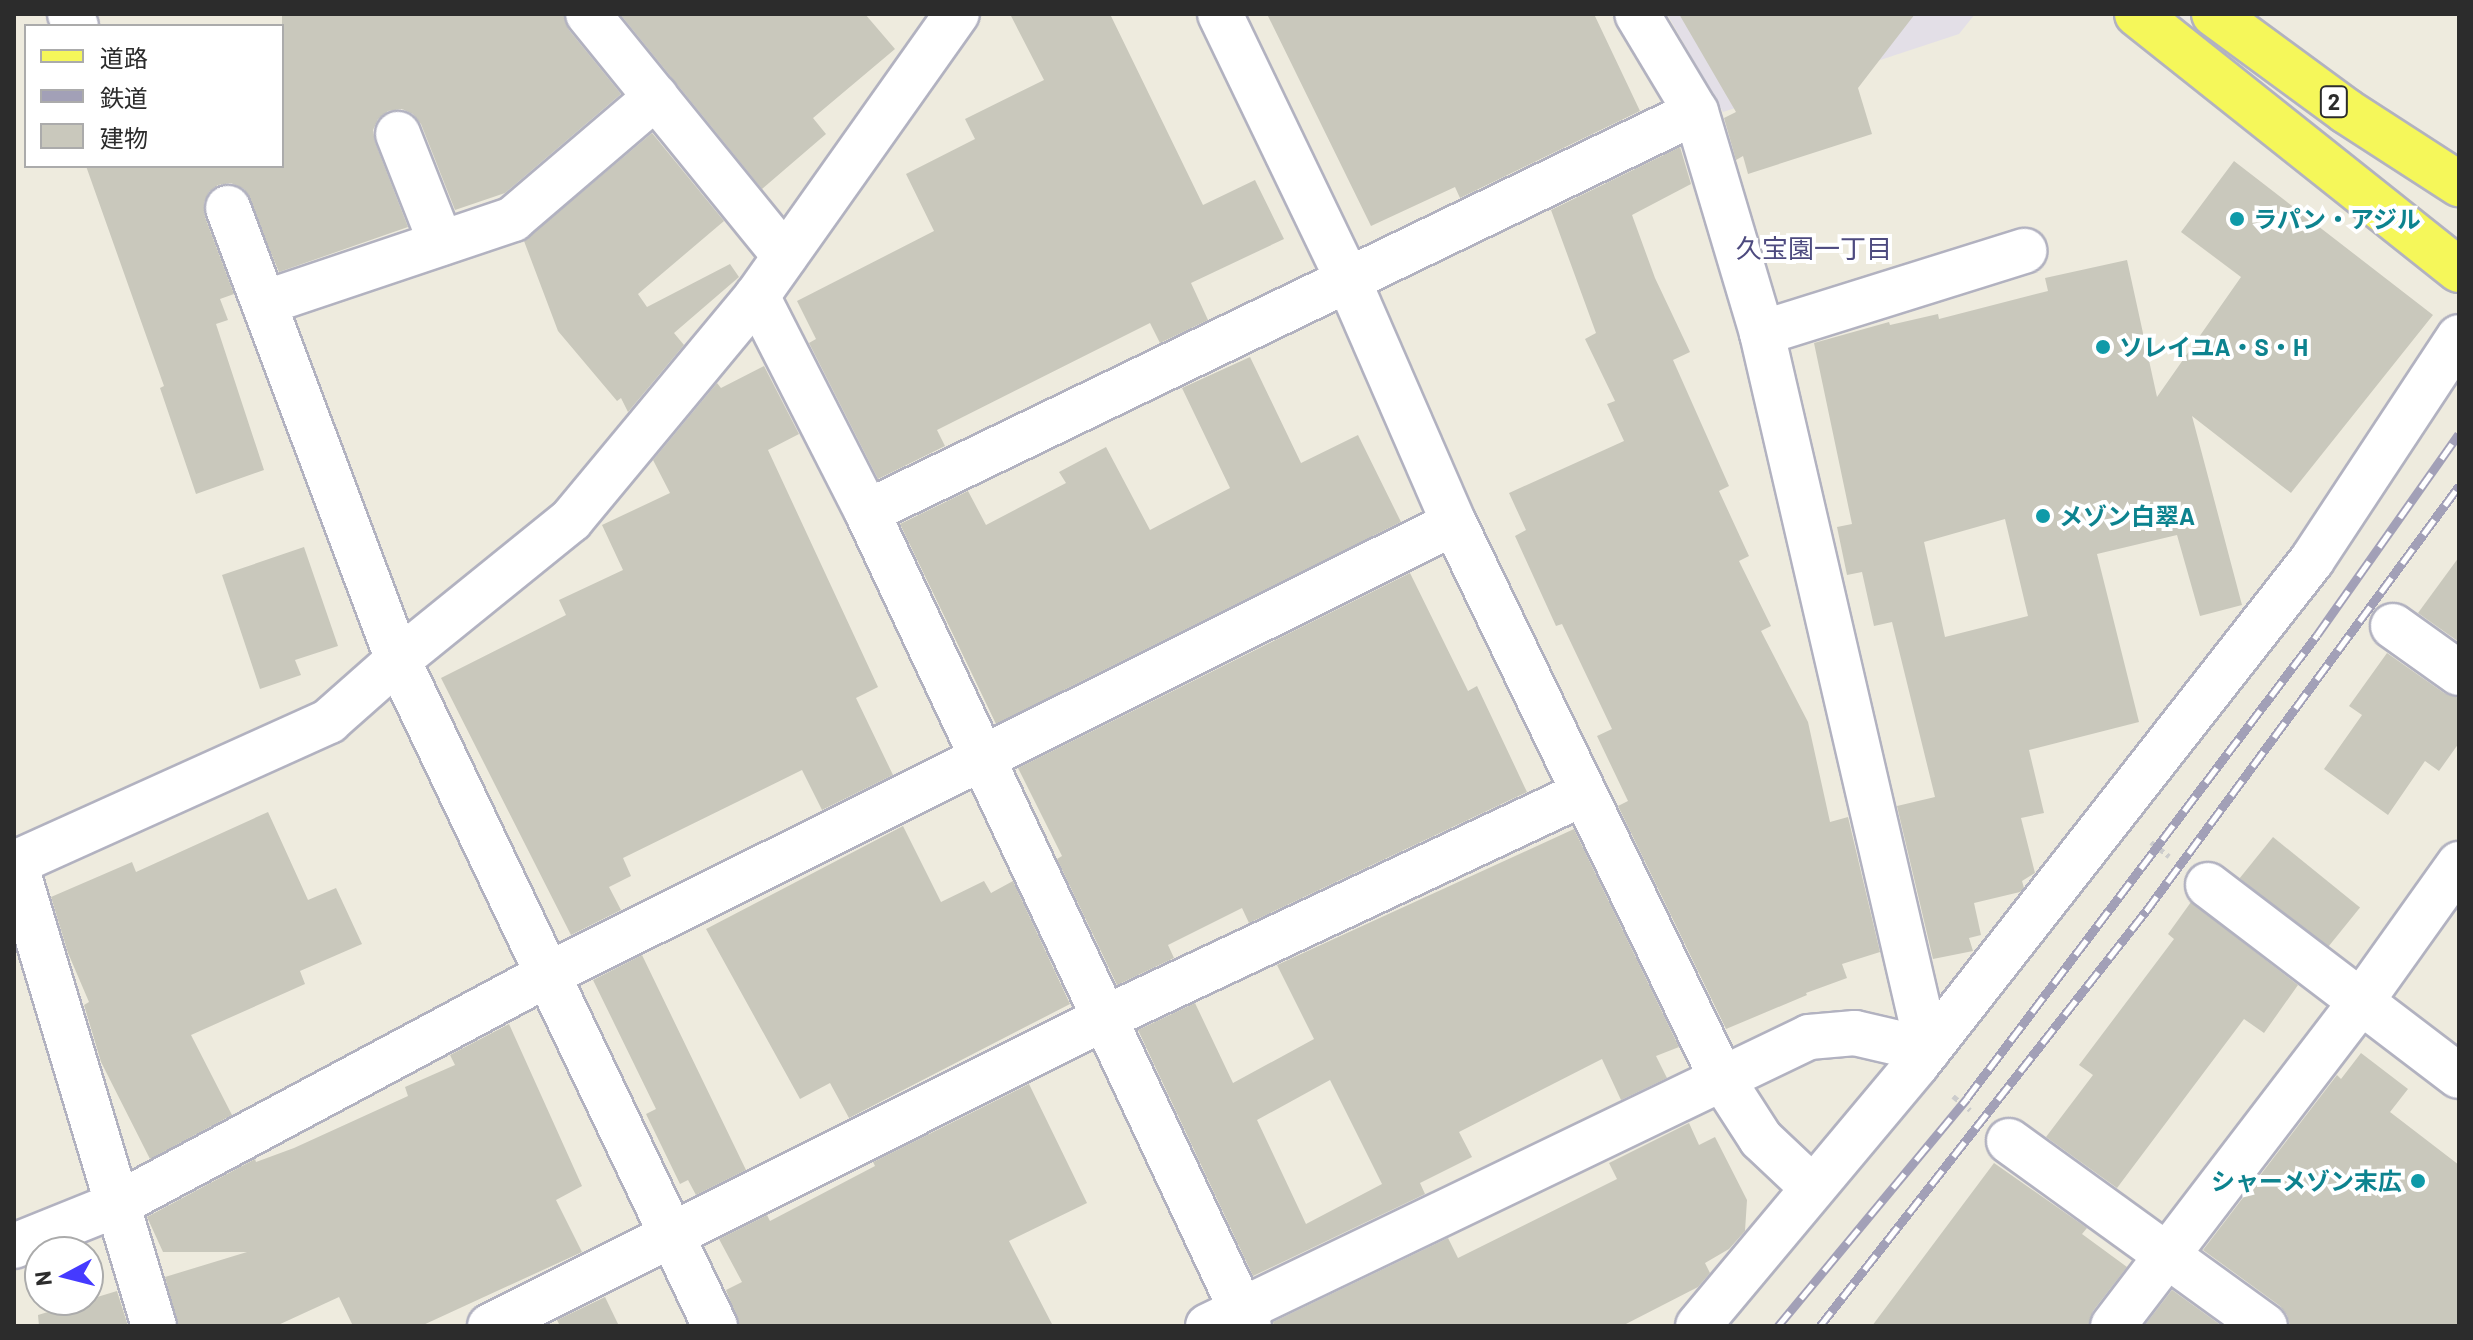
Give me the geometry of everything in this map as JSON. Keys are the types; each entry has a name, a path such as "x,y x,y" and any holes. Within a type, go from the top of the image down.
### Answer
{"main road":[{"path":"2137,14 2459,270"},
{"name":"2","path":"2214,14 2346,111 2459,184"}],"street":[{"path":"588,14 785,256"},
{"path":"1220,14 1349,282 1454,523 1721,1077 1761,1139 1813,1188"},
{"path":"1637,14 1696,112 1762,333 1928,1050"},
{"path":"154,1326 15,863 329,721 398,660 571,520 757,296 943,20"},
{"path":"264,303 513,219 656,97"},
{"path":"867,512 1696,112"},
{"path":"398,134 441,243"},
{"path":"228,208 398,660 675,1236 715,1326"},
{"path":"1762,333 2024,251"},
{"path":"757,296 867,512 1105,1018 1233,1321 1721,1077 1809,1037 1855,1033 1928,1050"},
{"path":"1698,1326 1928,1050 2312,560 2459,337"},
{"path":"14,1246 116,1205 549,974 1454,523"},
{"path":"2393,626 2459,673"},
{"path":"490,1326 1105,1018 1584,793"},
{"path":"2113,1326 2360,1003 2459,864"},
{"path":"2208,885 2459,1076"},
{"path":"2009,1141 2265,1326"}],"shaded area":[{"path":"1667,14 1975,14 1959,34 1723,112"}],"building":[{"path":"282,14 564,14 569,30 621,94 505,193 455,210 421,124 413,114 402,109 388,111 378,119 373,130 375,142 408,227 279,272 244,189 231,183 218,185 209,192 204,203 205,217 234,294 220,299 228,320 216,324 264,470 196,494 160,388 164,386 87,168 284,168"},
{"path":"620,14 865,14 895,49 813,118 826,134 762,189"},
{"path":"1010,14 1110,14 1203,205 1255,180 1284,239 1191,283 1208,320 1160,343 1150,323 937,430 945,446 878,479 809,343 816,339 797,301 934,231 906,174 975,139 965,119 1044,80"},
{"path":"1267,14 1594,14 1640,111 1460,198 1455,187 1371,226"},
{"path":"1679,14 1915,14 1858,88 1872,134 1748,174 1743,156 1736,160 1724,118 1736,112"},
{"path":"652,133 724,221 638,294 647,307 730,264 739,277 674,333 684,345 628,412 621,398 617,401 558,331 524,241"},
{"path":"1680,147 1691,184 1632,215 1655,278 1690,352 1673,360 1729,486 1719,491 1749,556 1739,561 1771,626 1761,631 1808,722 1830,822 1848,817 1880,952 1842,964 1847,978 1726,1029 1618,806 1628,801 1597,736 1612,729 1562,624 1556,626 1515,536 1526,530 1509,493 1624,441 1607,404 1615,401 1585,339 1596,333 1551,210"},
{"path":"2234,161 2433,315 2291,493 2192,416 2242,605 2200,616 2177,535 2097,554 2139,722 2029,750 2044,813 2021,818 2035,873 2022,881 2024,888 2020,892 1974,903 1981,935 1969,938 1973,951 1933,959 1897,806 1935,797 1892,622 1874,626 1862,572 1847,575 1837,527 1852,524 1814,343 1889,322 1890,325 1938,314 1939,319 2048,291 2045,278 2127,260 2157,397 2241,277 2181,232","holes":["2005,519 2028,616 1945,637 1924,542"]},
{"path":"1250,357 1301,463 1358,435 1401,522 996,724 900,524 968,491 986,525 1066,483 1059,472 1106,447 1150,530 1230,488 1182,388"},
{"path":"764,366 799,434 768,450 878,687 856,698 893,775 822,810 802,770 623,858 631,876 609,887 621,910 571,935 441,678 566,615 559,600 623,570 602,525 670,493 653,460 717,383 721,388"},
{"path":"304,547 338,646 295,660 301,675 260,689 222,575"},
{"path":"2459,557 2459,642 2418,613"},
{"path":"1410,573 1468,691 1477,686 1527,792 1249,923 1242,908 1168,945 1174,958 1117,985 1057,859 1062,856 1018,768"},
{"path":"2387,653 2444,693 2459,698 2459,743 2439,771 2425,761 2388,815 2324,769 2362,715 2349,706"},
{"path":"268,812 308,900 336,888 362,944 300,971 305,984 191,1035 232,1115 150,1159 101,1062 84,1005 89,1002 68,953 51,897 132,862 136,872"},
{"path":"903,826 941,902 984,881 991,893 1013,881 1070,1004 849,1118 830,1083 800,1099 706,929"},
{"path":"1574,829 1679,1047 1656,1056 1667,1078 1621,1100 1602,1059 1459,1132 1472,1157 1420,1183 1425,1194 1253,1276 1138,1030 1195,1003 1233,1083 1314,1039 1277,965","holes":["1330,1080 1382,1184 1306,1224 1257,1120"]},
{"path":"2273,837 2360,907 2327,949 2240,878"},
{"path":"2191,902 2298,985 2264,1033 2244,1019 2117,1188 2046,1137 2093,1075 2079,1065 2174,939 2168,934"},
{"path":"642,955 746,1170 696,1195 688,1180 680,1184 646,1114 656,1109 593,980"},
{"path":"509,1024 582,1186 556,1200 582,1252 421,1326 353,1326 339,1297 276,1326 178,1326 165,1277 247,1252 163,1252 147,1217 255,1159 256,1162 294,1148 408,1096 405,1087 455,1065 450,1055"},
{"path":"2361,1053 2408,1089 2390,1112 2459,1165 2459,1326 2290,1326 2280,1306 2203,1250 2337,1075 2341,1079"},
{"path":"1029,1084 1087,1203 1009,1241 1053,1326 740,1326 726,1290 742,1282 719,1239 767,1215 770,1221 875,1166 873,1162"},
{"path":"1689,1123 1699,1145 1715,1137 1747,1200 1745,1231 1729,1249 1705,1263 1710,1273 1698,1287 1622,1326 1274,1326 1273,1322 1448,1238 1458,1258 1617,1179 1609,1163"},
{"path":"1994,1163 2087,1228 2082,1234 2127,1267 2093,1311 2089,1326 1872,1326"},
{"path":"2172,1290 2222,1326 2144,1326"},
{"path":"117,1291 128,1326 39,1326 38,1316 104,1316 104,1295"},
{"path":"605,1297 619,1326 560,1326 557,1320"}],"railway":[{"path":"1778,1326 1967,1098 2317,635 2459,434"},
{"path":"1820,1326 2146,911 2459,486"}],"place":[{"name":"ラパン・アジル","path":"2237,219"},
{"name":"ソレイユA・S・H","path":"2103,347"},
{"name":"メゾン白翠A","path":"2043,516"},
{"name":"シャーメゾン末広","path":"2418,1181"}],"district":[{"name":"久宝園一丁目","path":"1814,248"}]}
